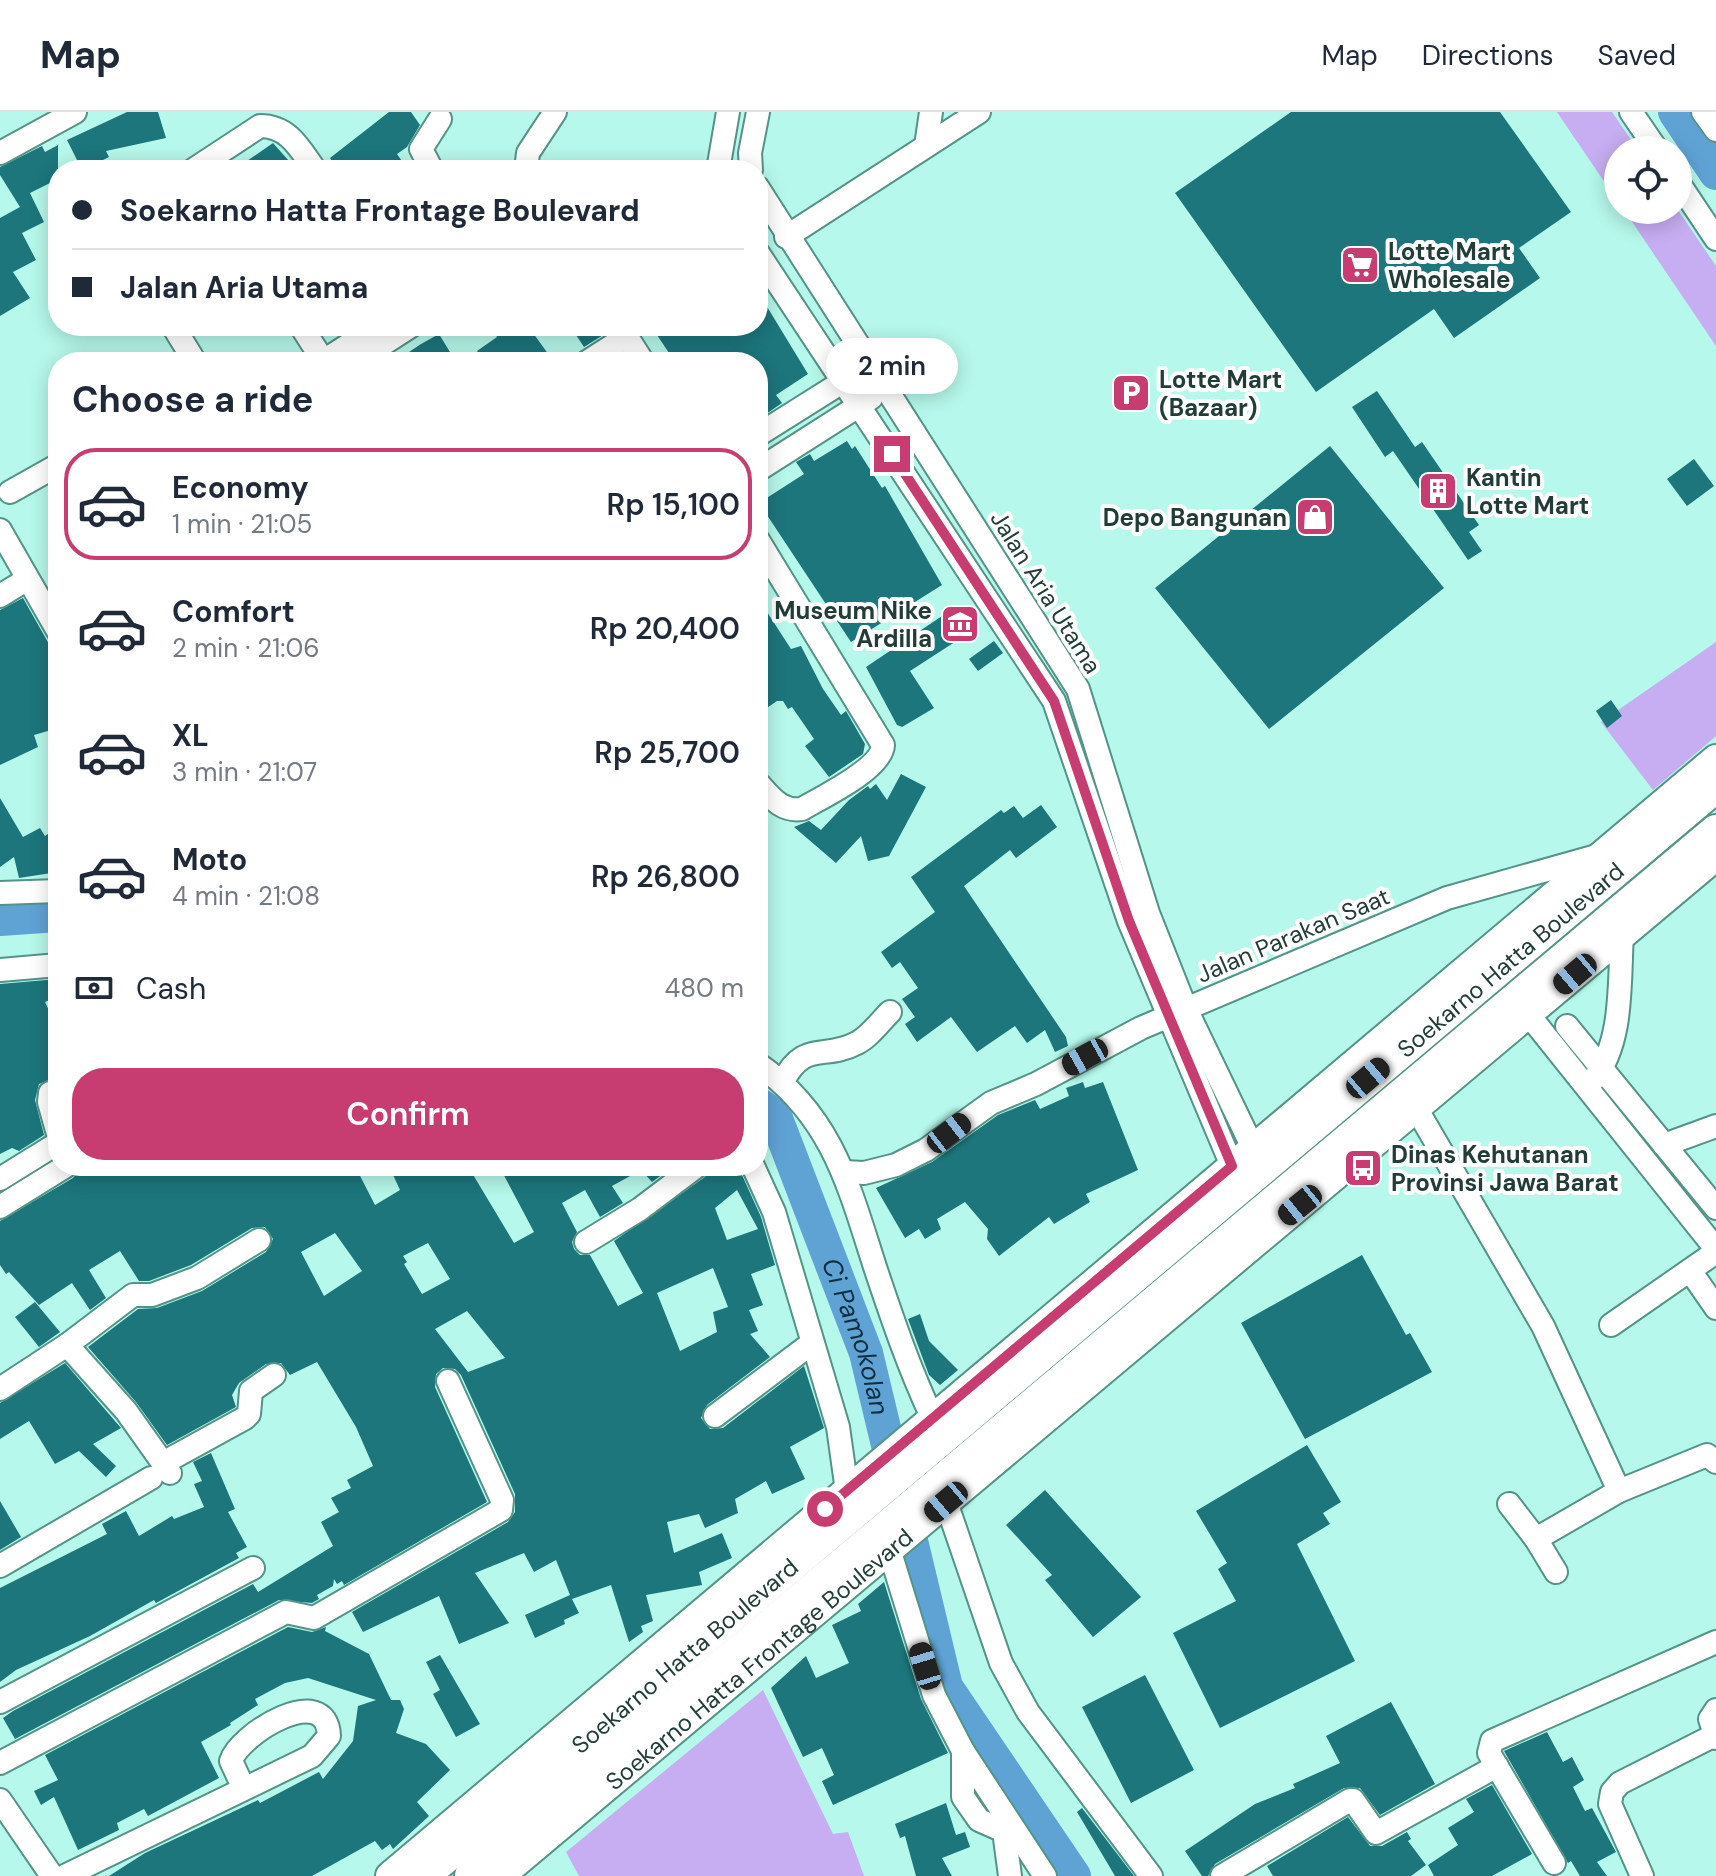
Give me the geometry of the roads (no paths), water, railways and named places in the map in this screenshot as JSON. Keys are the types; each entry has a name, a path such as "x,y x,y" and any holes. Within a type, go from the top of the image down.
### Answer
{"highway":[{"name":"Soekarno Hatta Boulevard","path":"423,1876 599,1727 923,1435 1246,1163 1481,983 1716,786"},
{"name":"Soekarno Hatta Boulevard","path":"471,1876 937,1502 1324,1160 1716,831"},
{"path":"1481,983 1510,934"},
{"path":"1304,1119 1298,1147 1302,1157 1312,1162 1324,1160"},
{"path":"1246,1163 1278,1177 1281,1188 1266,1233"},
{"path":"832,1597 886,1540"},
{"path":"530,1758 599,1727"}],"main road":[{"path":"1304,1119 1510,934 1716,759"},
{"path":"937,1502 1266,1233 1716,856"},
{"path":"923,1435 1246,1163"},
{"path":"390,1876 867,1483"},
{"name":"Soekarno Hatta Frontage Boulevard","path":"500,1876 832,1597"}],"street":[{"path":"3,144 75,112"},
{"path":"527,160 528,153 555,112"},
{"path":"720,160 728,112"},
{"path":"750,160 758,112"},
{"path":"926,146 931,112"},
{"path":"786,237 979,112"},
{"path":"1631,112 1647,136"},
{"path":"1703,112 1716,130"},
{"path":"427,160 421,149 440,119"},
{"path":"210,160 260,126 268,126 294,139 308,160"},
{"path":"1692,203 1716,239"},
{"name":"Jalan Aria Utama","path":"768,206 1078,689 1138,917"},
{"name":"Jalan Aria Utama","path":"768,268 1054,701 1177,1013 1246,1163"},
{"path":"338,352 363,336"},
{"path":"371,352 395,336"},
{"path":"599,352 617,336"},
{"path":"768,429 870,365"},
{"path":"768,464 886,389"},
{"path":"10,492 48,471"},
{"path":"0,530 48,615"},
{"path":"768,556 883,745 883,753 873,765 802,809 794,810 776,803 768,794"},
{"path":"0,596 26,580"},
{"path":"1054,701 1078,689"},
{"name":"Jalan Parakan Saat","path":"844,1172 880,1171 906,1160 926,1150 991,1103 1177,1013 1447,898 1604,854"},
{"path":"1,893 48,891"},
{"path":"1594,1078 1613,1038 1622,934"},
{"path":"0,970 48,966"},
{"path":"782,1083 790,1065 804,1054 856,1044 890,1012"},
{"path":"1528,1014 1664,1145 1716,1208"},
{"path":"1567,1026 1594,1078 1716,1250 1691,1272 1611,1325"},
{"path":"768,1072 819,1124 844,1172 911,1372 923,1435"},
{"path":"1416,1108 1543,1326 1619,1491"},
{"path":"1664,1145 1716,1126"},
{"path":"0,1179 48,1149"},
{"path":"0,1207 50,1176"},
{"path":"586,1242 640,1209 684,1176"},
{"path":"758,1176 774,1212 838,1427 867,1483"},
{"path":"0,1389 67,1345 124,1300 137,1293 152,1295 197,1278 259,1240"},
{"path":"1691,1272 1716,1308"},
{"path":"715,1416 812,1343"},
{"path":"67,1345 126,1411 161,1471"},
{"path":"0,1566 245,1418 251,1408 251,1391 274,1375"},
{"path":"0,1763 286,1612 306,1619 314,1618 501,1510 502,1500 448,1381"},
{"path":"1536,1539 1619,1491 1707,1455 1716,1462"},
{"path":"937,1502 1001,1663 1028,1712 1151,1876"},
{"path":"1509,1504 1556,1572"},
{"path":"886,1540 934,1695 963,1751 1045,1876"},
{"path":"0,1702 253,1568"},
{"path":"1554,1863 1497,1766 1489,1750 1492,1741 1716,1642"},
{"path":"1642,1876 1610,1804 1612,1792 1620,1783 1715,1736 1710,1718 1716,1710"},
{"path":"963,1751 963,1797 979,1820 1004,1831 1010,1876"},
{"path":"1222,1876 1350,1800 1376,1833 1497,1766"},
{"path":"65,1876 244,1789"},
{"path":"0,1800 9,1830 52,1876"}],"waterway":[{"path":"1675,112 1716,173"},
{"name":"Ci Pamokolan","path":"0,919 48,916"},
{"name":"Ci Pamokolan","path":"768,1111 775,1116 866,1353 946,1687 1074,1876"}],"place":[{"name":"Lotte Mart Wholesale","path":"1360,265"},
{"name":"Lotte Mart (Bazaar)","path":"1131,393"},
{"name":"Kantin Lotte Mart","path":"1438,491"},
{"name":"Depo Bangunan","path":"1315,517"},
{"name":"Museum Nike Ardilla","path":"960,624"},
{"name":"Dinas Kehutanan Provinsi Jawa Barat","path":"1363,1168"}]}
